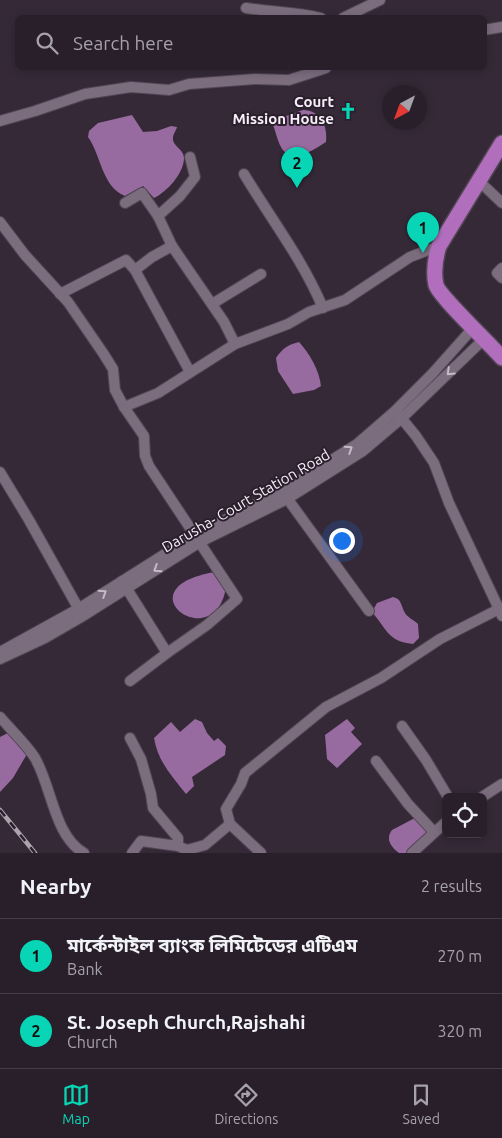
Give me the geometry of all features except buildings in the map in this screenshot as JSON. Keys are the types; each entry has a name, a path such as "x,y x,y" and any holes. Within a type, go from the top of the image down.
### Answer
{"highway":[{"path":"502,143 480,182 439,246 434,263 437,287 502,358"}],"street":[{"path":"349,15 380,0"},
{"path":"246,8 306,15"},
{"path":"487,30 502,28"},
{"path":"0,121 85,94 131,87 169,90 189,84 254,79 289,80 320,70"},
{"path":"158,216 180,196 195,177 190,157"},
{"path":"244,174 275,220 307,274 323,308"},
{"path":"480,182 502,202"},
{"path":"125,203 142,193 158,216 172,246 224,322 235,344"},
{"path":"0,222 25,255 73,310 113,369 115,390 144,436 145,456 148,466 237,599 207,625 130,681"},
{"path":"135,270 152,257 172,246"},
{"path":"124,407 158,393 235,344 288,324 309,312 345,300 410,257 439,246"},
{"path":"60,294 126,260 135,270 190,372"},
{"path":"502,268 497,273 502,278"},
{"path":"212,304 261,274"},
{"name":"Darusha- Court Station Road","path":"399,414 473,328"},
{"name":"Darusha- Court Station Road","path":"0,660 45,638 80,613 197,538 285,495 363,451 399,414 485,338"},
{"path":"262,853 230,824 226,809 241,784 245,773 326,707 381,678 440,639 501,613 449,502 434,463 399,414"},
{"path":"0,472 30,520 80,613"},
{"path":"285,495 369,611"},
{"path":"124,585 167,654"},
{"name":"Darusha- Court Station Road","path":"0,652 80,613"},
{"path":"0,717 35,758 65,833 76,848 84,853"},
{"path":"402,726 426,760 446,793"},
{"path":"130,738 141,759 153,808 178,838 178,846"},
{"path":"376,762 408,804 434,832"},
{"path":"487,794 502,784"},
{"path":"132,853 141,841 178,846 188,850 205,845 230,824"},
{"path":"412,853 442,825"}],"shaded area":[{"path":"303,110 314,113 322,120 326,131 326,142 309,152 291,155 285,152 278,142 273,125 286,116"},
{"path":"132,115 143,132 157,131 171,126 177,127 173,135 173,141 182,152 183,164 174,181 154,198 143,186 125,196 117,192 111,186 88,137 89,131 98,123"},
{"path":"299,342 313,362 321,386 314,390 293,394 278,371 276,358 285,348"},
{"path":"215,572 226,587 218,607 206,617 192,618 180,612 173,602 175,591 187,580"},
{"path":"393,597 400,601 406,615 418,624 419,638 413,644 393,637 372,612 377,603"},
{"path":"195,719 202,722 207,733 214,741 218,738 226,746 225,755 192,777 194,786 186,794 162,762 154,738 171,722 180,732"},
{"path":"347,719 355,728 351,732 362,744 337,768 327,759 325,735"},
{"path":"8,733 27,754 13,778 0,792 0,737"},
{"path":"413,819 417,819 428,832 408,853 399,853 390,843 390,833 392,830"}],"railway":[{"path":"0,810 35,853"}],"place":[{"name":"Court Mission House","path":"348,111"},
{"name":"St. Joseph Church,Rajshahi","path":"297,188"},
{"name":"মার্কেন্টাইল ব্যাংক লিমিটেডের এটিএম","path":"423,253"}]}
